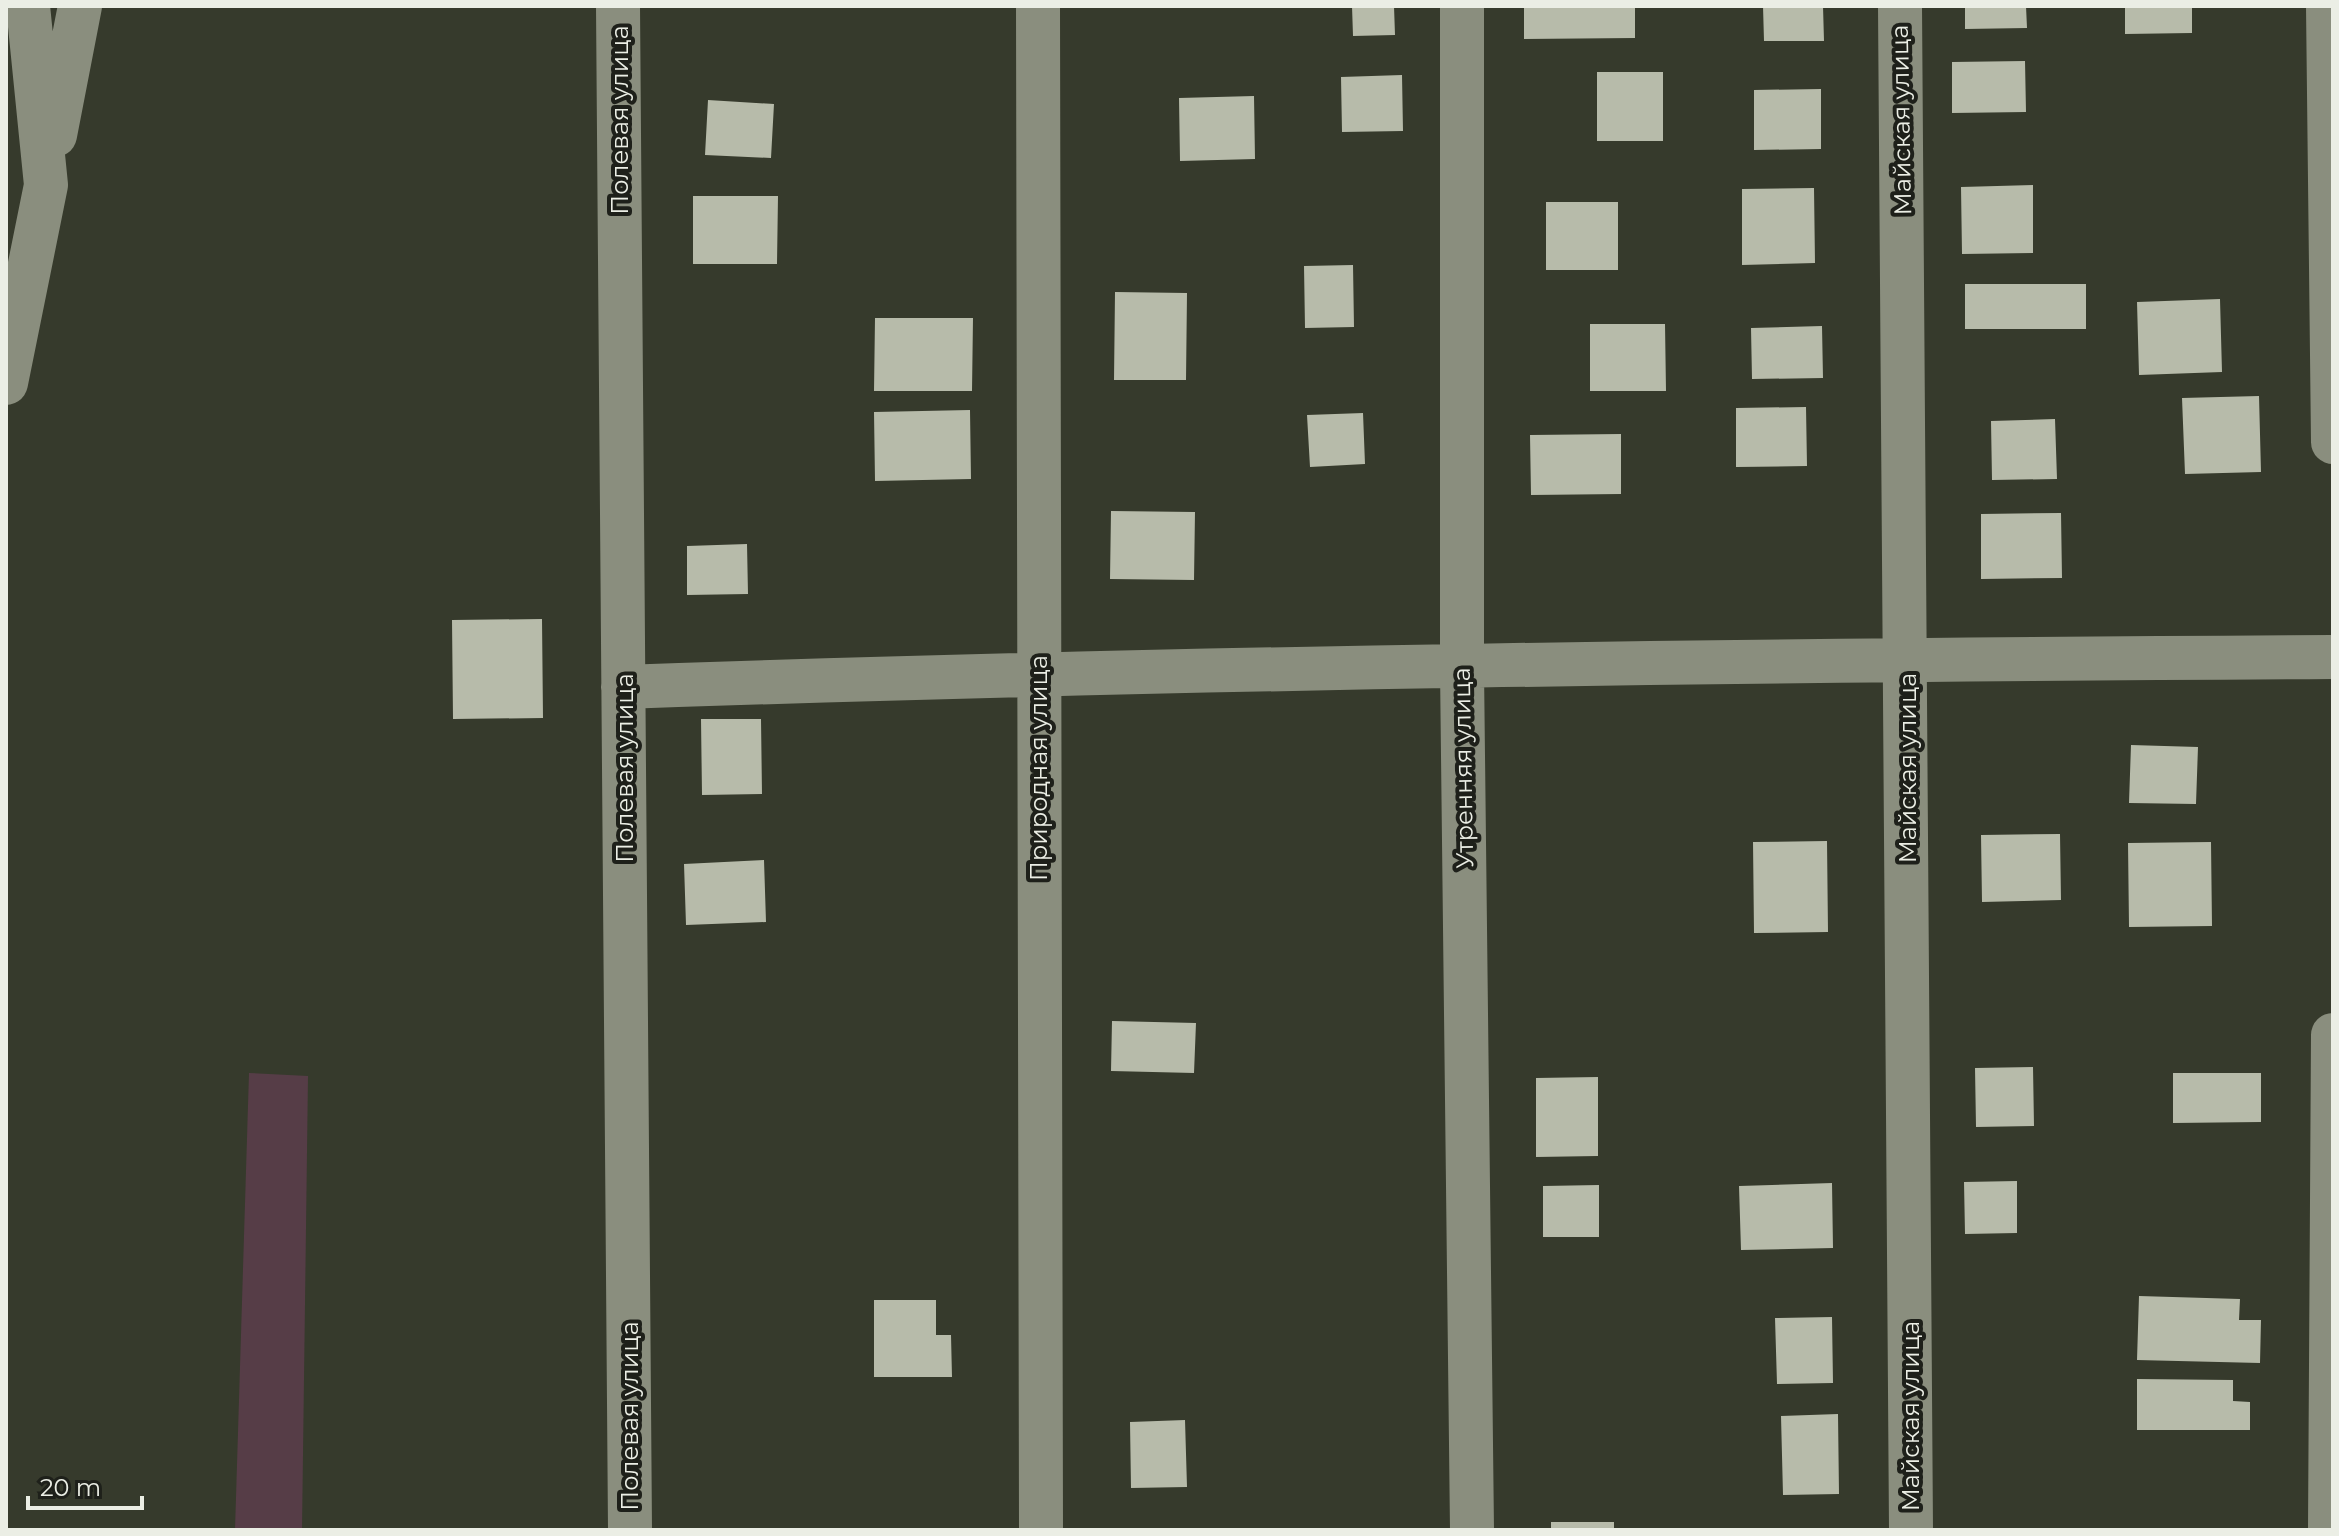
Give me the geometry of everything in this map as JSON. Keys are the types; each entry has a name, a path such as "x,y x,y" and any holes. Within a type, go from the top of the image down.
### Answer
{"street":[{"path":"28,6 46,185"},
{"path":"6,383 80,6"},
{"name":"Полевая улица","path":"618,6 630,1530"},
{"name":"Природная улица","path":"1038,6 1041,1530"},
{"name":"Утренняя улица","path":"1462,6 1462,669 1472,1530"},
{"name":"Майская улица","path":"1900,6 1911,1530"},
{"path":"2328,6 2333,442"},
{"path":"623,687 1037,673 1462,669 1907,659 2333,657"},
{"path":"2330,1530 2333,1035"}],"shaded area":[{"path":"249,1073 308,1076 302,1530 235,1530"}],"building":[{"path":"1352,6 1394,6 1395,35 1353,36"},
{"path":"1524,6 1635,6 1635,38 1524,39"},
{"path":"1763,6 1823,6 1824,41 1764,41"},
{"path":"1965,6 2026,6 2027,28 1965,29"},
{"path":"2125,6 2192,6 2192,33 2125,34"},
{"path":"2025,61 2026,112 1952,113 1952,62"},
{"path":"1597,72 1663,72 1663,141 1597,141"},
{"path":"1402,75 1403,131 1342,132 1341,77"},
{"path":"1821,89 1821,149 1754,150 1754,90"},
{"path":"1254,96 1255,159 1180,161 1179,98"},
{"path":"708,100 774,104 771,158 705,155"},
{"path":"2033,185 2033,253 1962,254 1961,187"},
{"path":"1814,188 1815,263 1742,265 1742,189"},
{"path":"693,196 778,196 777,264 693,264"},
{"path":"1546,202 1618,202 1618,270 1546,270"},
{"path":"1353,265 1354,327 1305,328 1304,266"},
{"path":"1965,284 2086,284 2086,329 1965,329"},
{"path":"1115,292 1187,293 1186,380 1114,380"},
{"path":"2220,299 2222,372 2139,375 2137,302"},
{"path":"875,318 973,318 972,391 874,391"},
{"path":"1590,324 1665,324 1666,391 1590,391"},
{"path":"1822,326 1823,378 1752,379 1751,328"},
{"path":"2259,396 2261,472 2185,474 2182,398"},
{"path":"1806,407 1807,466 1736,467 1736,408"},
{"path":"970,410 971,479 875,481 874,412"},
{"path":"1363,413 1365,464 1310,467 1307,415"},
{"path":"2055,419 2057,479 1992,480 1991,421"},
{"path":"1621,434 1621,494 1531,495 1530,435"},
{"path":"1111,511 1195,512 1194,580 1110,579"},
{"path":"2061,513 2062,578 1981,579 1981,514"},
{"path":"747,544 748,594 687,595 687,546"},
{"path":"542,619 543,718 453,719 452,620"},
{"path":"701,719 761,719 762,794 702,795"},
{"path":"2131,745 2198,747 2196,804 2129,803"},
{"path":"2060,834 2061,900 1982,902 1981,835"},
{"path":"1827,841 1828,932 1754,933 1753,842"},
{"path":"2211,842 2212,926 2129,927 2128,843"},
{"path":"764,860 766,922 686,925 684,864"},
{"path":"1112,1021 1196,1023 1194,1073 1111,1071"},
{"path":"2033,1067 2034,1126 1976,1127 1975,1068"},
{"path":"2173,1073 2261,1073 2261,1122 2173,1123"},
{"path":"1598,1077 1598,1156 1536,1157 1536,1078"},
{"path":"2017,1181 2017,1233 1965,1234 1964,1182"},
{"path":"1832,1183 1833,1248 1741,1250 1739,1186"},
{"path":"1599,1185 1599,1237 1543,1237 1543,1186"},
{"path":"2139,1296 2240,1299 2239,1320 2261,1320 2260,1363 2137,1360"},
{"path":"874,1300 936,1300 936,1335 951,1335 952,1377 874,1377"},
{"path":"1832,1317 1833,1383 1777,1384 1775,1318"},
{"path":"2137,1379 2233,1380 2233,1401 2250,1402 2250,1430 2137,1430"},
{"path":"1838,1414 1839,1494 1783,1495 1781,1416"},
{"path":"1185,1420 1187,1487 1131,1488 1130,1422"},
{"path":"1551,1522 1614,1522 1614,1530 1551,1530"}]}
